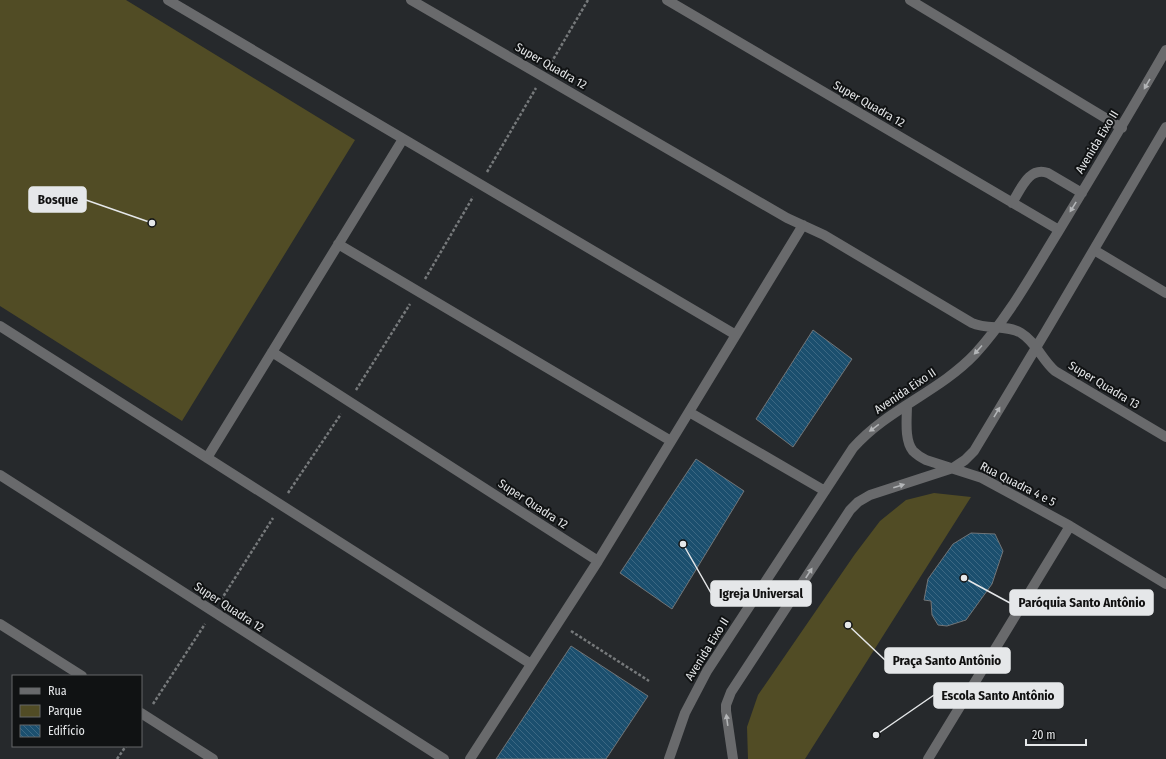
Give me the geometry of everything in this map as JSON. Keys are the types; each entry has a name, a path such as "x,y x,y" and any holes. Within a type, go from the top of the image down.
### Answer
{"street":[{"path":"168,0 736,335"},
{"name":"Super Quadra 12","path":"411,0 780,214 824,235 972,323 978,326 997,328"},
{"name":"Super Quadra 12","path":"667,0 1059,230"},
{"path":"910,0 1122,128"},
{"name":"Avenida Eixo II","path":"669,759 685,713 708,670 853,448 870,430 938,385 959,369 974,355 997,328 1021,293 1122,128 1166,50"},
{"path":"733,759 726,715 726,705 731,692 850,510 858,502 870,495 953,468 965,460 974,451 1037,348 1094,250 1162,142 1166,127"},
{"path":"207,458 403,139"},
{"path":"1012,203 1031,174 1036,171 1048,173 1082,193"},
{"path":"470,759 598,561 803,225"},
{"path":"338,244 671,441"},
{"path":"1094,250 1166,293"},
{"path":"0,326 532,664"},
{"name":"Super Quadra 13","path":"997,328 1014,330 1022,333 1037,348 1047,363 1055,371 1166,437"},
{"name":"Super Quadra 12","path":"272,352 598,561"},
{"name":"Rua Quadra 4 e 5","path":"907,405 908,434 912,450 926,460 982,478 1070,526 1166,584"},
{"path":"689,412 825,491"},
{"name":"Super Quadra 12","path":"0,475 444,759"},
{"path":"928,759 1070,526"},
{"path":"0,624 80,675"},
{"path":"143,715 213,759"}],"path":[{"path":"143,715 213,612 349,401 417,292 588,0"},
{"path":"559,622 649,682"},
{"path":"117,759 125,747"}],"green space":[{"path":"0,0 126,0 355,140 182,421 0,306"},
{"path":"934,493 971,497 805,759 748,759 747,727 758,695 855,554 880,521 906,500"}],"building":[{"path":"813,330 852,359 793,447 756,419"},
{"path":"696,459 744,491 672,609 620,573"},
{"path":"971,533 995,534 1003,551 992,584 966,620 947,626 938,625 932,615 931,601 924,600 928,579 953,544"},
{"path":"571,646 648,696 606,759 496,759"}],"place":[{"name":"Bosque","path":"152,223"},
{"name":"Igreja Universal","path":"683,544"},
{"name":"Paróquia Santo Antônio","path":"964,578"},
{"name":"Praça Santo Antônio","path":"848,625"},
{"name":"Escola Santo Antônio","path":"876,735"}]}
